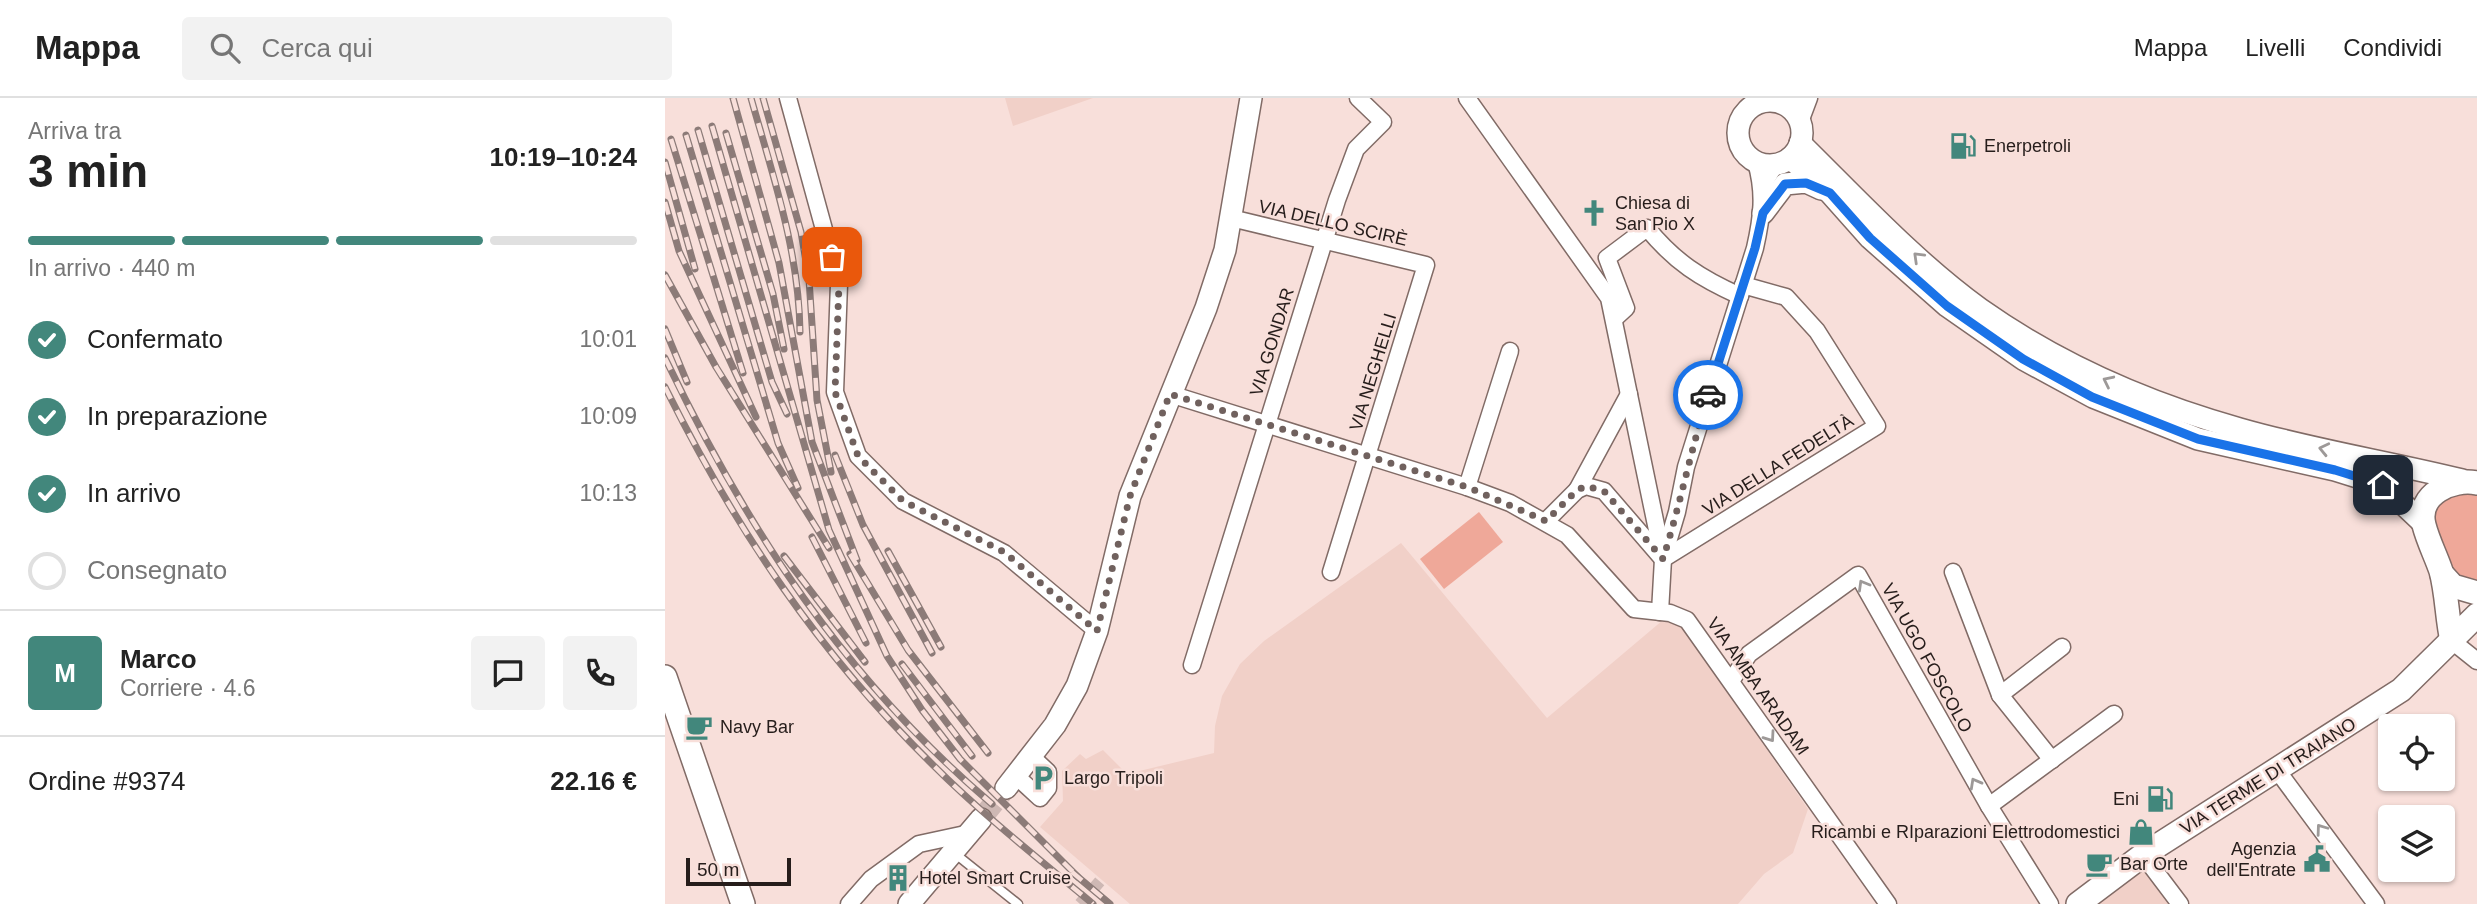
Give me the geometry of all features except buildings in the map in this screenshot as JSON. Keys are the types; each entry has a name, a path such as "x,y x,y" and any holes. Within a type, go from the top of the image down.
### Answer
{"main road":[{"path":"2452,641 2442,574 2423,523 2425,508 2432,496 2442,487 2470,482"},
{"path":"2442,574 2453,586 2477,593"},
{"name":"VIA TERME DI TRAIANO","path":"2078,904 2143,855 2401,691 2477,615"},
{"path":"665,677 743,904"}],"street":[{"path":"789,98 839,284 835,392 858,456 903,501 1004,552 1097,631"},
{"path":"1032,757 1048,772 1048,788 1040,798 1011,782 1055,725 1077,686 1097,631 1130,496 1206,308 1225,250 1251,98"},
{"name":"VIA GONDAR","path":"1192,665 1356,149 1383,122 1358,98"},
{"path":"1467,98 1609,298 1663,559"},
{"path":"1660,612 1663,559 1677,512 1686,467 1742,291 1763,213 1763,186 1809,98"},
{"path":"1784,150 1791,109 1789,101 1748,103 1739,123 1739,142 1784,150 1979,308 2060,358 2128,391 2203,418 2470,482"},
{"path":"1784,150 1830,193 1870,238 1947,306 2032,364 2092,397 2198,439 2335,470 2383,485 2423,523"},
{"path":"1763,213 1785,184 1806,183 1830,193"},
{"name":"VIA DELLO SCIRÈ","path":"1231,218 1426,265"},
{"path":"1613,318 1626,308 1607,258 1647,228 1668,254 1702,278 1742,291"},
{"name":"VIA NEGHELLI","path":"1331,572 1426,265"},
{"name":"VIA DELLA FEDELTÀ","path":"1663,559 1877,426 1817,331 1786,297 1742,291"},
{"path":"1467,487 1510,351"},
{"name":"VIA AMBA ARADAM","path":"1170,394 1467,487 1546,521 1584,552 1634,608 1688,620 1888,904"},
{"path":"1546,521 1577,490 1629,394"},
{"path":"1577,490 1586,486 1604,491 1663,559"},
{"path":"1954,572 2000,695 2052,760"},
{"name":"VIA UGO FOSCOLO","path":"1731,681 1749,654 1858,575 1989,806 2050,904"},
{"path":"2452,641 2477,661"},
{"path":"2000,695 2062,648"},
{"path":"1989,806 2114,714"},
{"path":"2277,770 2376,904"},
{"path":"909,904 975,826"},
{"path":"849,904 871,879 919,844 975,826"},
{"path":"2143,855 2181,904"}],"lane":[{"path":"953,852 1018,904"}],"shaded area":[{"path":"1005,98 1093,98 1013,126"},
{"path":"2477,490 2477,585 2474,585 2450,571 2433,517 2442,496"},
{"path":"1479,512 1503,542 1444,589 1420,559"},
{"path":"1401,543 1547,718 1663,620 1671,618 1679,623 1808,809 1793,853 1764,874 1738,904 1130,904 1040,827 1063,801 1062,771 1080,754 1086,759 1103,750 1127,774 1214,753 1215,726 1222,696 1240,664 1264,641"},
{"path":"2146,867 2175,904 2098,904"}],"tunnel":[{"path":"981,819 1006,788"},
{"path":"1080,904 1101,880"}],"railway":[{"path":"733,98 779,263 812,442 857,560"},
{"path":"751,98 790,243 799,302 800,332"},
{"path":"763,98 801,232 809,279 817,400 831,472"},
{"path":"712,126 829,530 887,656 922,710 960,759 1078,877"},
{"path":"698,130 772,382 787,414"},
{"path":"726,133 773,294 784,349"},
{"path":"686,135 778,443 798,488"},
{"path":"671,139 743,373"},
{"path":"665,162 695,269"},
{"path":"665,202 679,251 756,417"},
{"path":"665,275 716,367 829,548"},
{"path":"665,329 687,382"},
{"path":"665,358 730,483 804,599 845,653 890,705 939,756 992,804"},
{"path":"665,387 692,440 751,540 783,588 853,679 952,783 1093,904"},
{"path":"835,455 863,525 932,653"},
{"path":"812,537 866,643"},
{"path":"888,551 941,647"},
{"path":"850,554 908,650 988,753"},
{"path":"784,556 865,662"},
{"path":"902,664 972,756"},
{"path":"1072,872 1110,904"}],"way so far":[{"path":"832,257 839,284 835,392 858,456 880,481 903,501 1004,552 1097,631 1130,496 1170,394 1230,415 1467,487 1510,503 1546,521 1577,490 1586,486 1604,491 1663,559 1677,512 1686,467 1708,395"}],"place":[{"name":"Enerpetroli","path":"1963,146"},
{"name":"Chiesa di San Pio X","path":"1594,213"},
{"name":"Navy Bar","path":"699,727"},
{"name":"Largo Tripoli","path":"1043,778"},
{"name":"Eni","path":"2160,799"},
{"name":"Ricambi e RIparazioni Elettrodomestici","path":"2141,832"},
{"name":"Agenzia dell'Entrate","path":"2317,859"},
{"name":"Bar Orte","path":"2099,864"},
{"name":"Hotel Smart Cruise","path":"898,878"}],"route":[{"path":"1708,395 1755,248 1763,213 1777,191 1785,184 1795,181 1830,193 1870,238 1898,264 1979,330 2023,359 2092,397 2198,439 2241,451 2360,476 2383,485"}]}
